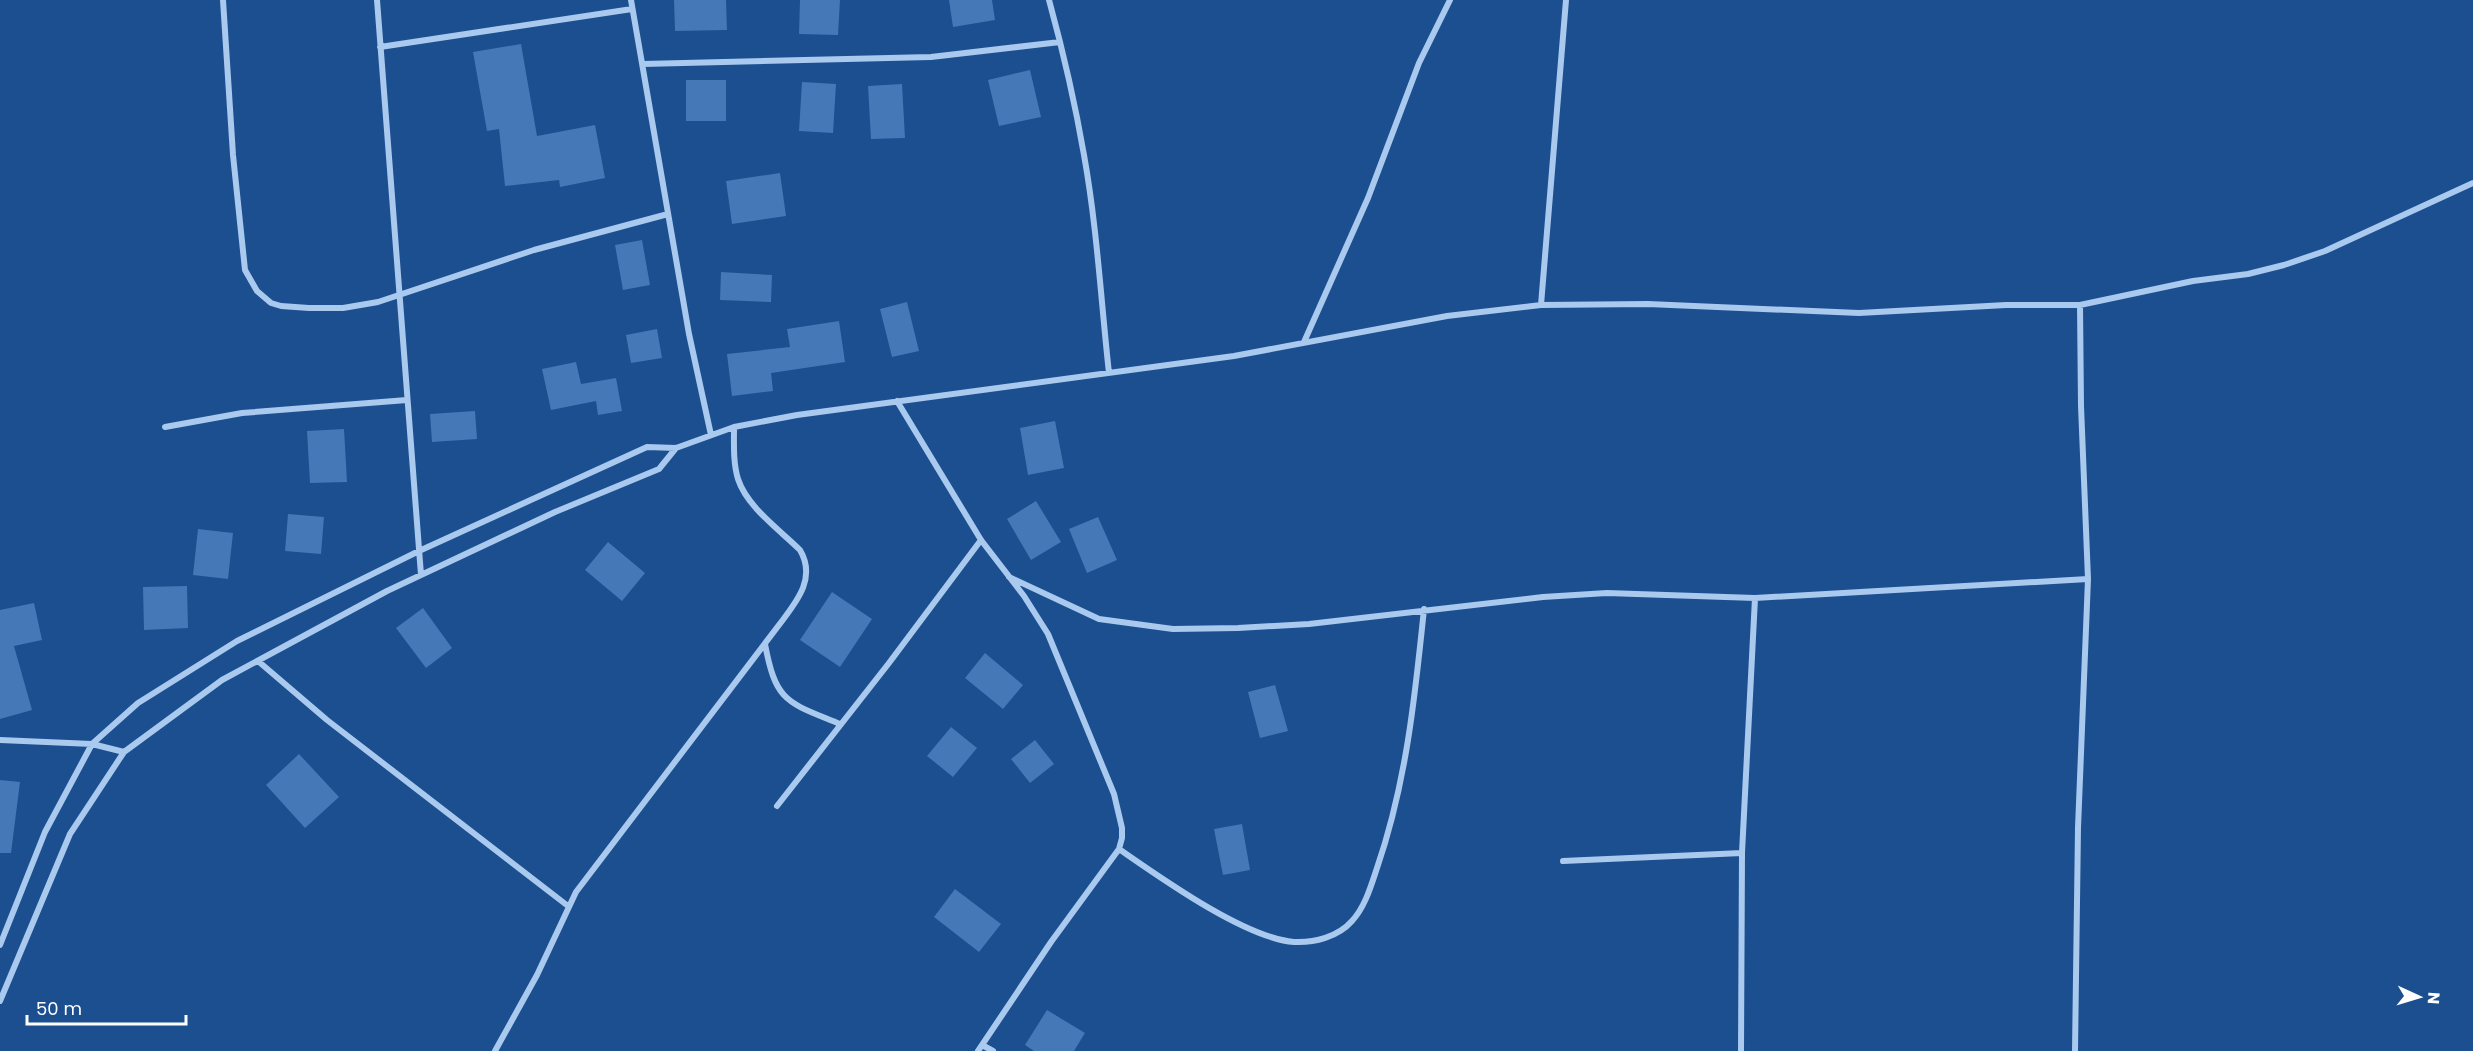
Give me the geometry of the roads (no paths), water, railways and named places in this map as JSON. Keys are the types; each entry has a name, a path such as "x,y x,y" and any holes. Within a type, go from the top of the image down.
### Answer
{"street":[{"path":"223,0 234,166 245,270 250,281 264,298 281,306 343,308 378,302 534,250 668,214"},
{"path":"377,0 421,575"},
{"path":"631,0 696,376 711,435"},
{"path":"1049,0 1084,156 1094,227 1109,373"},
{"path":"1304,342 1368,198 1419,63 1450,0"},
{"path":"1541,305 1566,0"},
{"path":"380,47 632,9"},
{"path":"643,64 931,57 1060,42"},
{"path":"0,945 45,832 92,744 138,703 237,641 419,551 647,447 676,448 734,427 797,415 1234,356 1447,316 1541,305 1648,304 1859,313 2007,305 2080,305 2193,281 2248,274 2284,265 2325,251 2473,183"},
{"path":"2075,1051 2078,828 2088,579 2081,406 2080,305"},
{"path":"165,428 242,413 406,400"},
{"path":"897,401 981,540 1034,610 1048,634 1091,735 1120,814 1122,838 1119,849 1051,942 980,1048 993,1051"},
{"path":"495,1051 537,975 568,906 597,862 765,644 797,601 804,586 806,576 804,558 800,550 752,502 742,488 735,465 734,427"},
{"path":"0,1000 70,834 124,752 222,680 387,591 555,512 659,469 676,448"},
{"path":"777,806 889,663 981,540"},
{"path":"1010,577 1099,619 1155,627 1238,628 1308,624 1424,609 1607,593 1755,598 2088,579"},
{"path":"1741,1051 1742,853 1755,598"},
{"path":"1119,849 1208,906 1253,930 1279,940 1315,941 1336,933 1351,923 1361,910 1387,838 1403,770 1415,701 1424,609"},
{"path":"765,644 772,677 778,692 798,707 840,724"},
{"path":"258,661 327,720 568,906"},
{"path":"0,740 92,744 124,752"},
{"path":"1563,861 1742,853"},
{"path":"0,980 7,983"}]}
